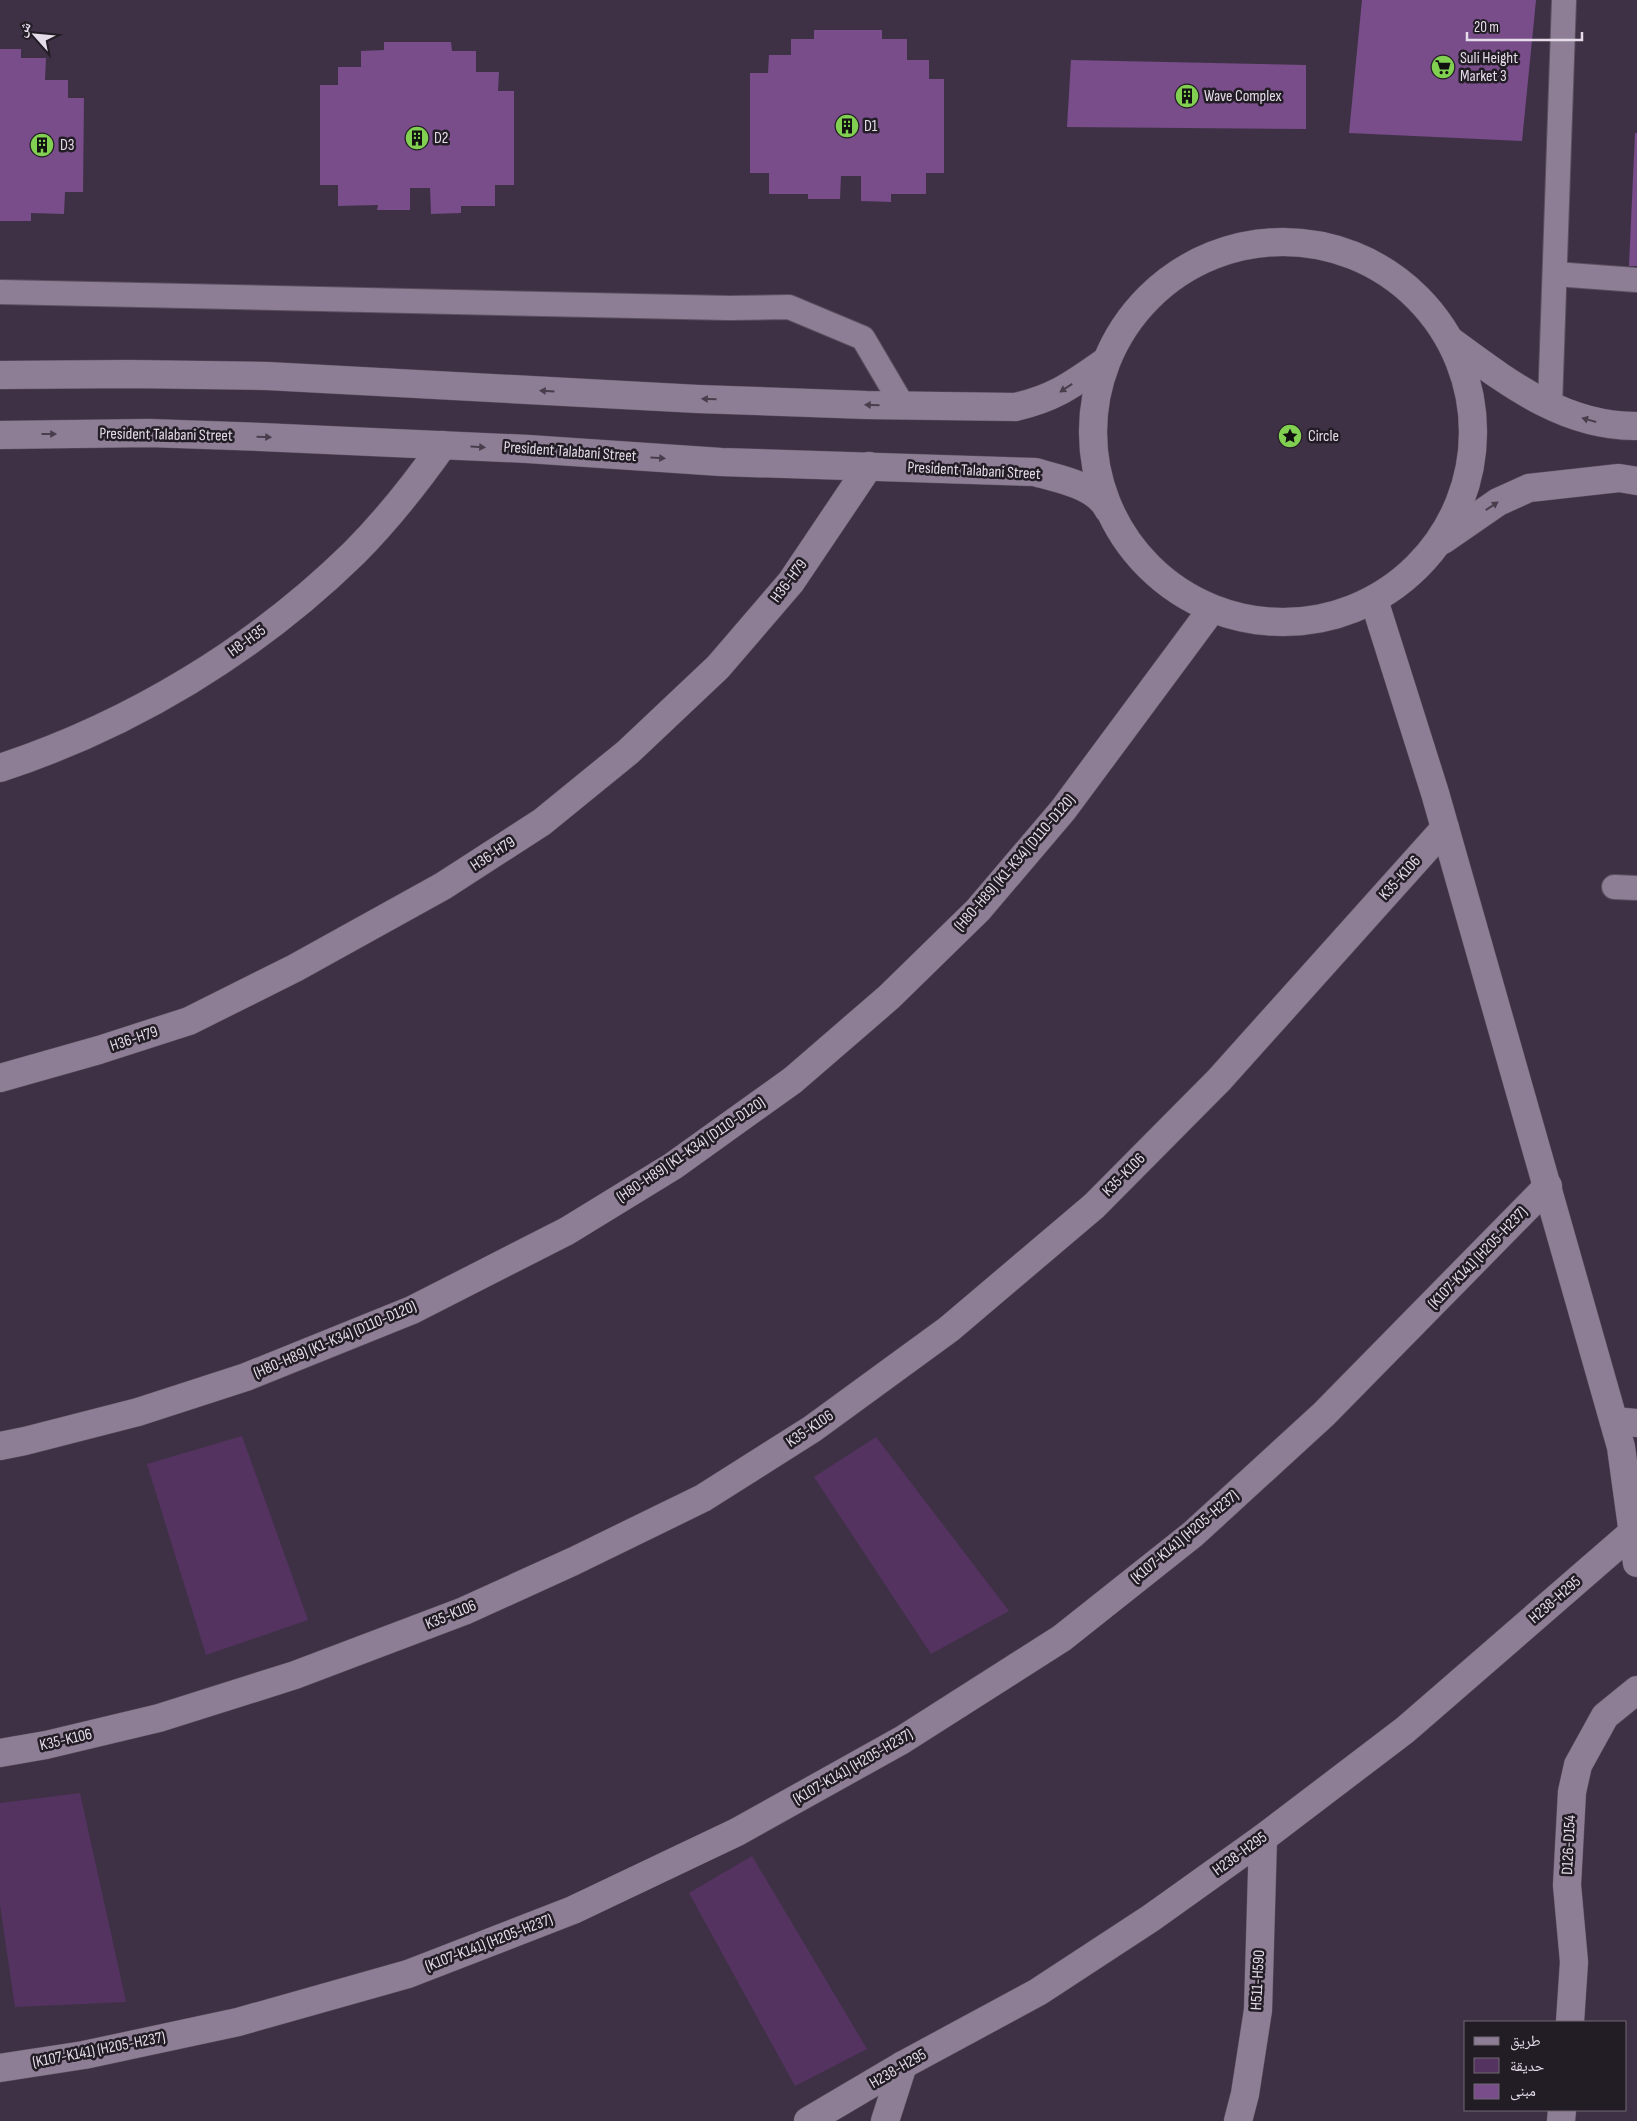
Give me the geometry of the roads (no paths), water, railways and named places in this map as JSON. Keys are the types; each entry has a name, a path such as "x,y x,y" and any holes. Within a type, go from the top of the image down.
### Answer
{"street":[{"path":"1271,241 1307,242 1343,250 1375,265 1405,285 1430,310 1450,340 1464,373 1472,408 1473,443 1468,479 1455,512 1437,544 1419,566 1374,600 1339,614 1303,622 1266,623 1230,616 1196,602 1165,582 1138,557 1117,527 1100,488 1092,446 1094,402 1106,361 1128,322 1145,301 1172,278 1211,256 1236,247 1271,241"},
{"path":"1450,340 1522,391 1550,405 1590,422 1637,426"},
{"path":"0,375 267,376 698,399 903,406 1015,406 1038,402 1059,393 1106,361"},
{"name":"President Talabani Street","path":"0,435 149,433 443,445 721,462 1035,472 1072,482 1103,500 1117,527"},
{"name":"H8-H35","path":"0,768 96,731 162,697 224,658 285,614 361,546 416,482 443,445"},
{"name":"H36-H79","path":"0,1078 99,1050 189,1021 295,968 443,886 542,822 628,752 718,667 790,582 868,466"},
{"path":"1437,544 1498,502 1529,488 1619,478 1637,481"},
{"path":"1374,600 1445,828 1548,1186 1626,1422 1621,1447 1637,1562"},
{"name":"(H80-H89) (K1-K34) (D110-D120)","path":"0,1446 138,1412 246,1377 412,1310 567,1231 673,1166 793,1080 889,997 978,910 1063,810 1212,609"},
{"name":"K35-K106","path":"0,1753 46,1746 159,1718 294,1675 464,1611 574,1561 703,1498 812,1429 949,1329 1094,1206 1219,1080 1445,828"},
{"name":"(K107-K141) (H205-H237)","path":"0,2068 84,2055 238,2022 408,1974 573,1910 599,1898 737,1832 902,1740 1062,1638 1193,1534 1324,1414 1548,1186"},
{"name":"H238-H295","path":"808,2121 903,2065 1038,1992 1151,1918 1263,1838 1405,1730 1633,1532"},
{"name":"D126-D154","path":"1570,2021 1574,1962 1568,1885 1572,1792 1578,1764 1605,1716 1637,1690"},
{"name":"H511-H590","path":"1238,2121 1258,2010 1263,1838"},
{"path":"885,2121 903,2065"}],"lane":[{"path":"1550,405 1564,0"},
{"path":"1555,274 1637,280"},
{"path":"0,292 729,308 789,307 863,338 903,406"}],"place":[{"name":"Suli Height Market 3","path":"1443,67"},
{"name":"Wave Complex","path":"1187,96"},
{"name":"D1","path":"847,126"},
{"name":"D2","path":"417,138"},
{"name":"D3","path":"42,145"},
{"name":"Circle","path":"1290,436"}]}
